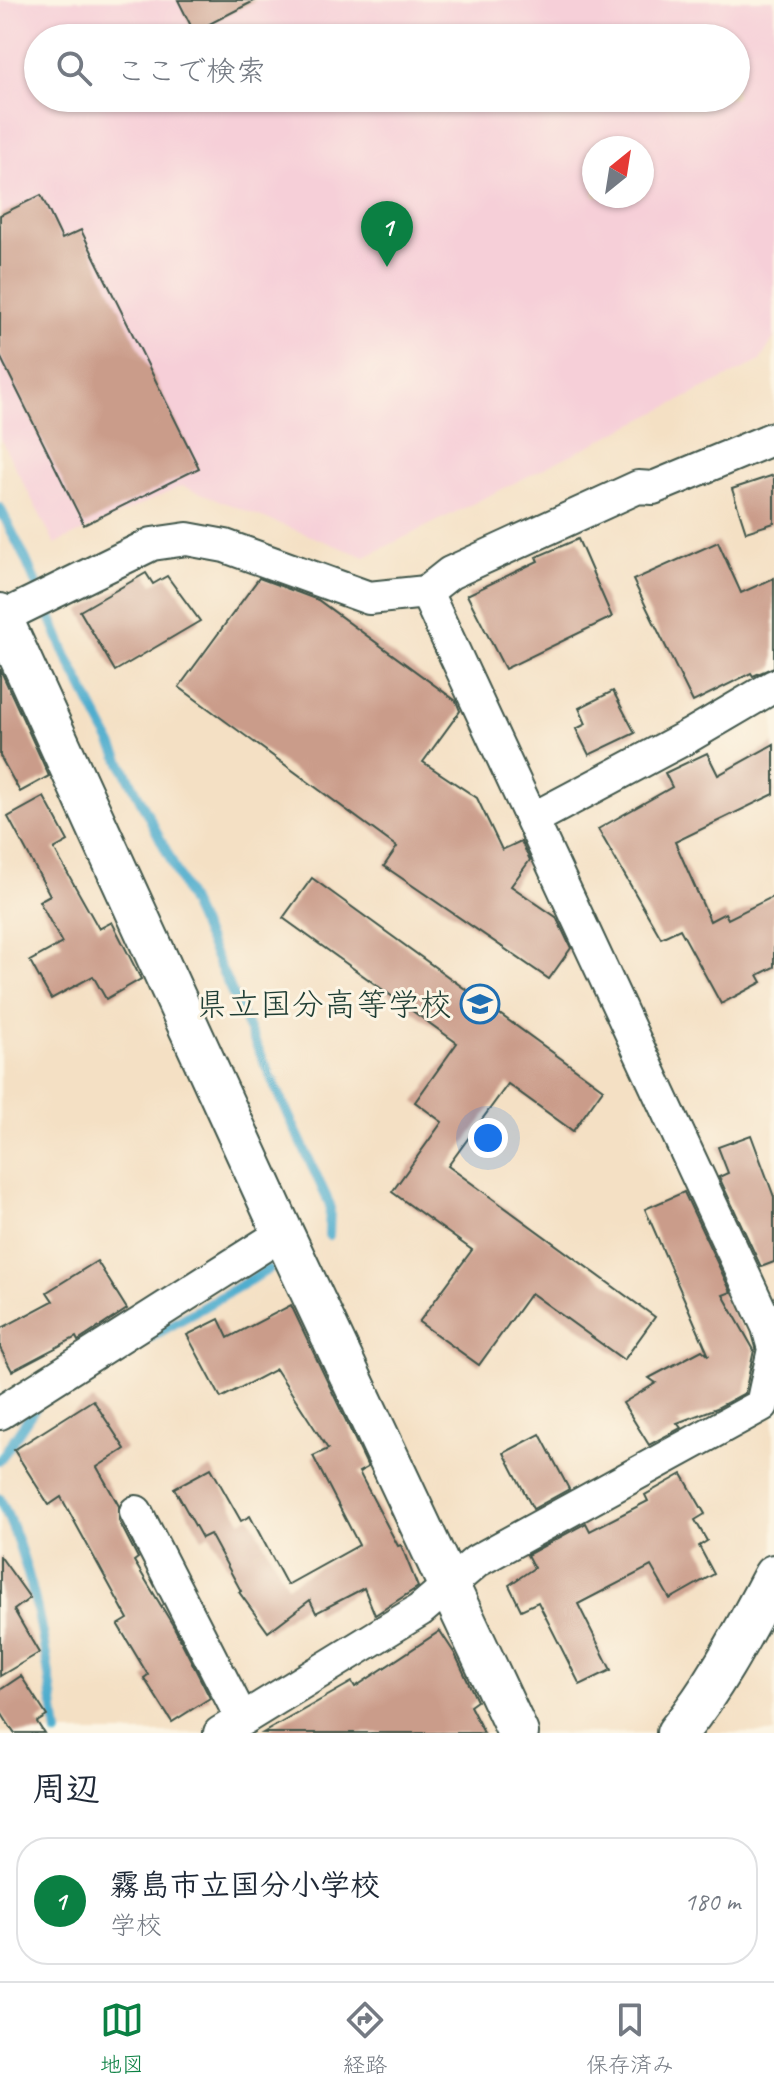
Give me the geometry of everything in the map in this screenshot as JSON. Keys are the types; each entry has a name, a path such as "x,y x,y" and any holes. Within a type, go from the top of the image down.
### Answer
{"street":[{"path":"518,1733 283,1233 5,623 54,592 152,544 187,539 225,546 369,598 426,592 450,573 638,487 653,488 774,438"},
{"path":"136,1512 231,1726 420,1610 477,1561 762,1405 774,1349 768,1327 426,592"},
{"path":"533,819 689,736 774,686"},
{"path":"0,1413 283,1233"},
{"path":"677,1733 691,1716 774,1575"}],"shaded area":[{"path":"0,0 774,0 774,338 760,361 365,557 182,486 55,544 0,438"}],"building":[{"path":"178,0 256,0 210,24 190,24"},
{"path":"41,195 62,239 81,230 199,468 84,525 0,356 0,215"},
{"path":"774,475 774,523 746,532 732,489"},
{"path":"578,539 612,617 505,669 467,595 538,561 536,557"},
{"path":"718,542 741,593 774,578 774,667 753,676 751,673 693,702 633,580"},
{"path":"146,573 153,584 167,576 200,621 115,671 80,611"},
{"path":"259,578 318,600 456,701 460,711 423,762 477,798 502,850 521,841 530,860 511,886 556,917 571,948 549,979 384,866 397,847 179,687"},
{"path":"0,669 49,776 20,792 0,756"},
{"path":"613,691 635,733 589,755 576,729 586,724 579,708"},
{"path":"774,744 774,794 675,842 710,921 725,913 728,919 774,896 774,967 758,975 762,982 721,1004 680,929 661,938 598,829 672,787 665,773 707,753 718,775"},
{"path":"44,797 68,841 54,849 99,929 112,922 141,979 106,999 93,976 51,999 30,961 62,943 39,901 50,895 8,817"},
{"path":"312,878 603,1089 573,1131 508,1084 448,1166 655,1317 624,1360 531,1293 479,1365 419,1322 472,1250 392,1192 442,1122 415,1102 457,1043 283,918"},
{"path":"751,1135 774,1197 774,1262 761,1267 719,1177 728,1173 718,1147"},
{"path":"684,1192 731,1292 723,1295 754,1350 745,1393 717,1408 677,1423 681,1428 649,1445 623,1403 656,1383 649,1378 702,1350 709,1356 645,1209"},
{"path":"97,1261 127,1309 78,1341 76,1337 12,1371 0,1348 0,1329 53,1301 47,1292"},
{"path":"291,1305 368,1467 359,1472 398,1546 401,1545 418,1587 375,1615 364,1588 316,1613 310,1600 268,1632 239,1592 210,1534 202,1538 174,1488 211,1468 241,1521 250,1516 287,1585 359,1545 313,1456 328,1449 276,1369 221,1398 187,1335 219,1319 228,1338"},
{"path":"93,1400 125,1449 97,1467 119,1506 119,1521 138,1558 134,1561 174,1627 210,1698 172,1722 144,1678 148,1675 118,1625 128,1619 61,1497 49,1505 14,1450"},
{"path":"540,1434 569,1489 533,1509 504,1453"},
{"path":"682,1474 705,1514 695,1520 707,1541 699,1546 714,1574 670,1599 651,1566 578,1604 611,1670 580,1685 538,1602 521,1610 509,1585 534,1568 527,1555 586,1523 590,1531 648,1501 645,1495"},
{"path":"0,1556 30,1598 14,1610 39,1653 0,1676"},
{"path":"440,1631 455,1654 477,1701 470,1706 484,1733 263,1733 352,1682 355,1687"},
{"path":"21,1676 47,1716 37,1722 44,1733 14,1733 0,1711 0,1690"}],"waterway":[{"path":"0,508 67,657 169,856 330,1205 329,1235"},
{"path":"115,1358 269,1269"},
{"path":"0,1460 39,1402"},
{"path":"0,1499 31,1584 44,1643 57,1733"}],"place":[{"name":"霧島市立国分小学校","path":"387,267"},
{"name":"県立国分高等学校","path":"480,1004"}]}
